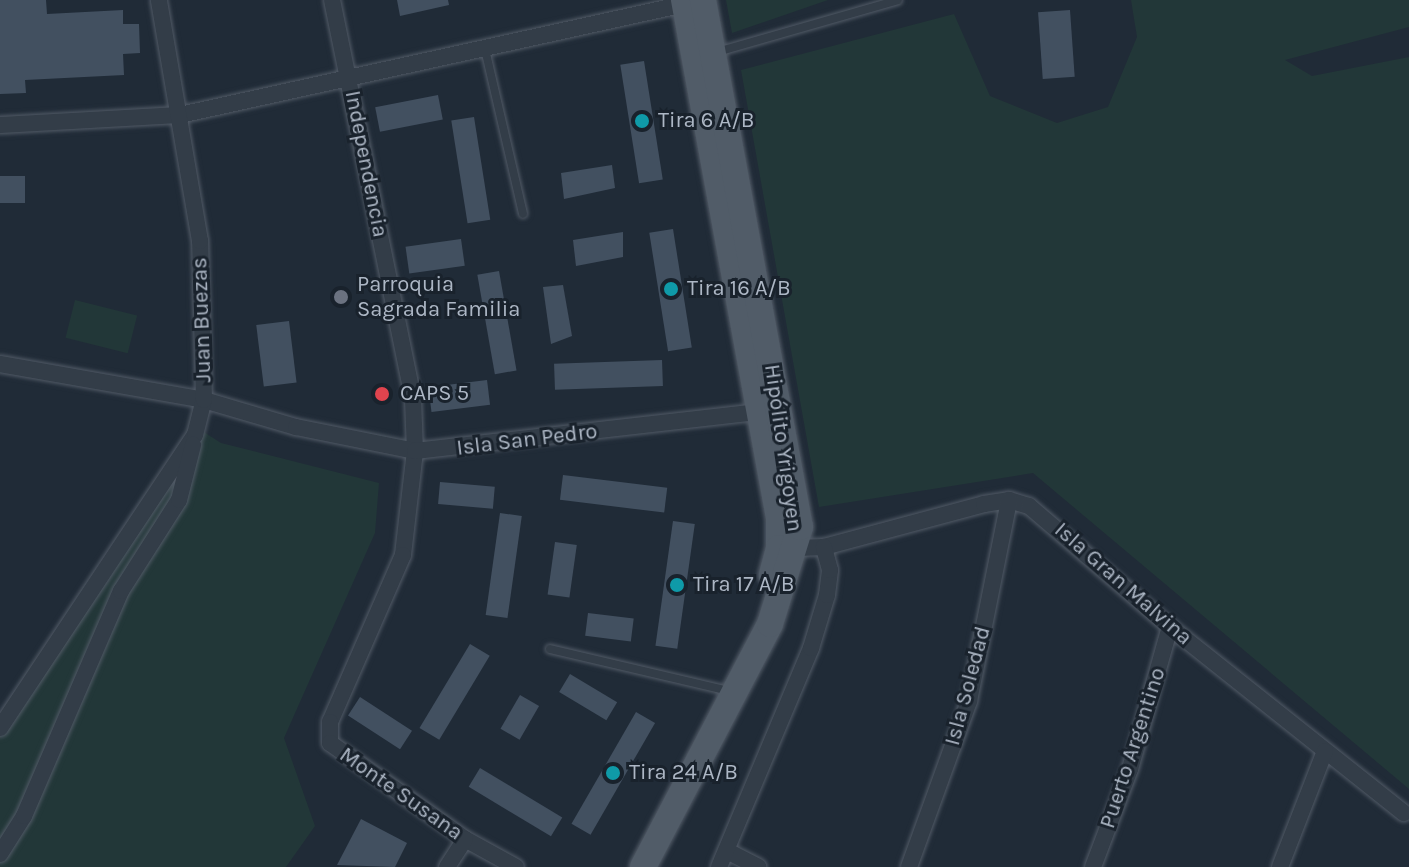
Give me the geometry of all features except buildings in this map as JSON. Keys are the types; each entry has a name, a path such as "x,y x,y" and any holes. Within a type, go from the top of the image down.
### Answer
{"main road":[{"name":"Hipólito Yrigoyen","path":"643,867 770,624 797,548 800,527 712,53 693,1"},
{"name":"Hipólito Yrigoyen","path":"626,867 720,689 779,548 779,518 693,1"}],"street":[{"name":"Juan Buezas","path":"0,728 195,435 204,400 200,241 159,0"},
{"name":"Independencia","path":"330,743 330,722 403,555 415,451 413,399 332,0"},
{"path":"0,125 180,115 349,81 693,1"},
{"path":"2,367 204,400"},
{"name":"Isla San Pedro","path":"204,400 296,427 415,451 759,412"},
{"path":"0,854 24,816 121,591 179,500 195,435"},
{"path":"797,548 824,547 1009,500"},
{"name":"Isla Gran Malvina","path":"1009,500 1042,514 1170,627 1404,813"},
{"name":"Isla Soledad","path":"909,867 969,701 1009,500"},
{"path":"758,867 724,860 811,648 827,595 830,570 824,547"},
{"name":"Puerto Argentino","path":"1093,867 1130,769 1170,627"},
{"name":"Monte Susana","path":"330,743 465,839 516,867"},
{"path":"1280,867 1325,751"},
{"path":"447,867 465,839"}],"lane":[{"path":"712,53 898,0"},
{"path":"485,49 523,214"},
{"path":"550,649 720,689"}],"green space":[{"path":"726,0 828,0 732,33"},
{"path":"1131,0 1409,0 1409,27 1285,60 1312,76 1409,57 1409,789 1033,473 819,507 741,70 954,14 990,96 1057,123 1108,107 1137,37"},
{"path":"75,300 137,315 128,353 66,338"},
{"path":"193,425 221,443 379,483 375,533 284,738 315,826 286,867 0,867 0,731"}],"place":[{"name":"Tira 6 A/B","path":"642,121"},
{"name":"Tira 16 A/B","path":"671,289"},
{"name":"Parroquia Sagrada Familia","path":"341,297"},
{"name":"CAPS 5","path":"382,394"},
{"name":"Tira 17 A/B","path":"677,585"},
{"name":"Tira 24 A/B","path":"613,773"}]}
